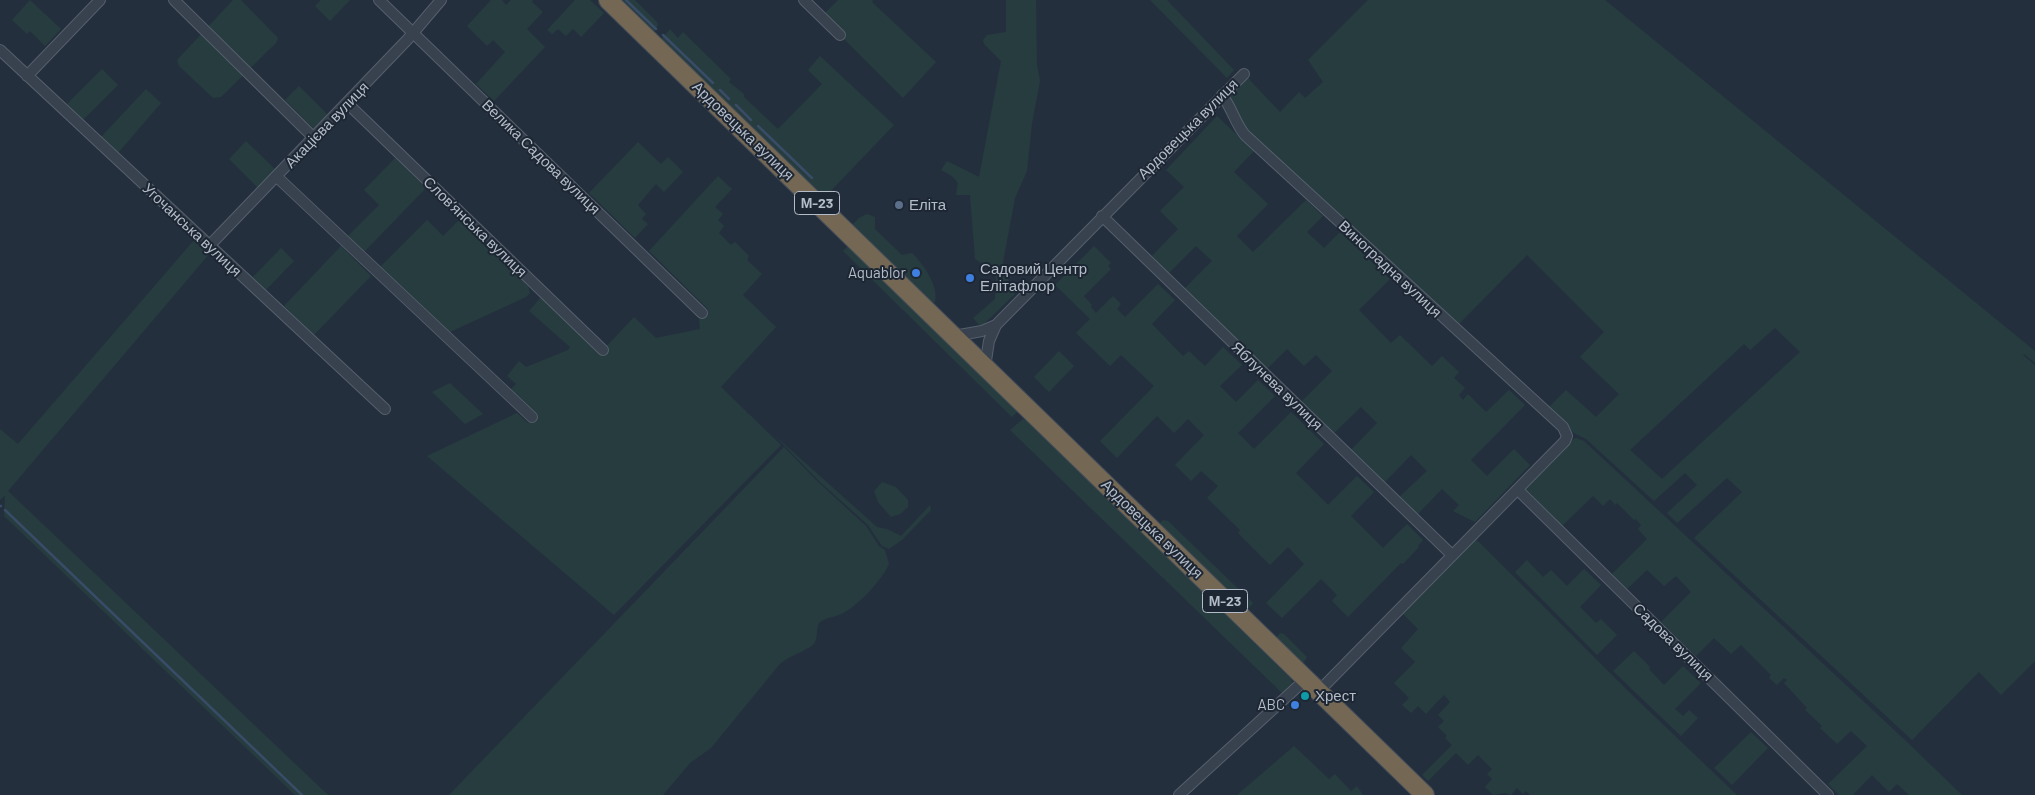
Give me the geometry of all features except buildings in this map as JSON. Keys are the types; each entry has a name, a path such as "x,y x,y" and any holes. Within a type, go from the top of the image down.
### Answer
{"highway":[{"name":"Ардовецька вулиця","path":"608,0 1424,795"}],"street":[{"path":"27,76 100,0"},
{"path":"174,0 314,138"},
{"name":"Велика Садова вулиця","path":"379,0 702,313"},
{"name":"Акацієва вулиця","path":"209,246 407,40 441,0"},
{"path":"804,0 840,35"},
{"name":"Угочанська вулиця","path":"0,50 385,409"},
{"name":"Ардовецька вулиця","path":"986,367 989,341 996,325 1244,74"},
{"name":"Виноградна вулиця","path":"1222,95 1230,104 1236,123 1245,135 1563,427 1568,436 1565,441 1518,490"},
{"name":"Словʼянська вулиця","path":"347,103 603,350"},
{"path":"276,177 532,417"},
{"name":"Яблунева вулиця","path":"1103,218 1452,554"},
{"path":"954,336 982,331 996,325"},
{"path":"1179,795 1312,685 1518,490"},
{"name":"Садова вулиця","path":"1518,490 1828,795"}],"green space":[{"path":"30,0 61,29 45,46 30,31 27,34 12,20"},
{"path":"233,0 241,0 278,38 276,43 221,97 213,98 179,66 177,60"},
{"path":"321,0 350,0 330,21 315,6"},
{"path":"491,0 502,0 506,5 511,0 533,0 532,2 543,12 527,29 545,47 494,101 476,84 505,52 493,40 487,46 467,26"},
{"path":"575,0 590,0 604,13 581,37 573,29 566,36 558,29 552,34 547,30"},
{"path":"618,0 635,0 657,22 658,25 653,33"},
{"path":"838,0 873,0 872,2 936,62 903,98 840,35 823,15"},
{"path":"1006,0 1036,0 1037,65 1040,81 1032,123 1027,171 1015,198 1003,262 1005,273 1015,294 981,327 973,318 995,299 996,272 975,259 970,195 956,195 958,183 952,176 941,170 947,161 979,177 1001,61 984,44 983,40 987,35 1006,32"},
{"path":"1150,0 1167,0 1234,70 1227,78"},
{"path":"1368,0 1605,0 2035,351 2035,363 2023,355 2035,365 2035,661 2001,695 1979,672 1912,740 1694,538 1742,492 1727,478 1677,523 1667,513 1697,485 1685,473 1654,501 1586,439 1574,433 1547,409 1566,390 1596,417 1619,394 1580,357 1604,332 1527,255 1457,326 1244,129 1227,96 1246,76 1280,112 1299,92 1305,98 1323,82 1308,60","holes":["1775,328 1800,352 1662,479 1630,450 1744,344 1750,350"]},
{"path":"670,29 678,38 683,32 731,79 729,82 744,94 744,97 778,129 822,84 808,70 820,56 894,125 824,198 661,40"},
{"path":"102,69 118,85 83,120 67,104"},
{"path":"299,86 328,115 314,129 285,100"},
{"path":"146,89 161,103 118,153 101,137"},
{"path":"1217,116 1254,151 1234,172 1268,204 1237,236 1253,252 1306,200 1323,216 1307,232 1324,248 1340,232 1390,279 1359,310 1391,343 1400,335 1432,366 1442,356 1459,372 1454,378 1465,388 1459,395 1463,400 1468,394 1486,412 1509,390 1525,405 1471,460 1487,476 1514,449 1530,465 1475,522 1453,511 1459,505 1442,489 1417,515 1399,497 1427,471 1411,455 1384,483 1350,451 1377,423 1361,407 1333,434 1300,403 1332,371 1316,355 1304,366 1287,349 1266,370 1183,290 1212,261 1196,246 1167,275 1150,258 1178,229 1160,211 1184,187 1166,170"},
{"path":"246,141 276,170 258,188 229,159"},
{"path":"638,142 661,164 668,157 683,172 664,192 656,184 638,205 646,214 642,219 648,224 635,238 589,193"},
{"path":"395,158 426,188 364,252 348,236 379,205 364,190"},
{"path":"718,176 732,189 715,207 723,214 718,220 724,226 719,233 731,245 735,242 749,256 747,260 762,274 743,295 776,327 721,387 781,445 614,615 427,456 517,413 528,423 536,414 510,390 516,384 507,376 519,361 526,367 568,350 570,347 529,311 541,297 603,350 634,317 656,338 700,329 699,319 708,309 649,251"},
{"path":"867,214 875,217 875,229 902,255 912,253 921,263 935,289 935,302 930,303 850,227 859,218"},
{"path":"427,220 443,236 459,220 528,286 530,293 526,297 450,332 380,267"},
{"path":"195,239 210,253 8,491 328,795 295,795 4,516 5,495 0,500 0,429 18,444"},
{"path":"341,246 371,276 314,335 284,306"},
{"path":"1094,246 1111,263 1108,266 1111,269 1084,296 1096,313 1113,296 1121,304 1117,309 1125,317 1158,284 1175,300 1152,324 1183,356 1189,351 1205,366 1223,347 1242,365 1220,386 1236,402 1258,380 1275,396 1238,433 1254,449 1291,412 1324,444 1296,473 1328,505 1357,476 1374,492 1351,516 1383,548 1407,524 1423,540 1403,564 1401,563 1348,617 1332,601 1337,595 1321,579 1282,618 1266,603 1304,564 1288,547 1270,565 1238,533 1240,530 1207,498 1218,486 1201,471 1191,481 1175,465 1204,435 1188,419 1174,433 1157,416 1117,458 1100,441 1154,386 1121,355 1110,366 1076,333 1090,319 1055,285"},
{"path":"847,247 852,247 1018,411 1012,417 843,251"},
{"path":"281,248 294,261 264,292 250,280"},
{"path":"1059,351 1074,366 1049,392 1034,377"},
{"path":"450,383 483,414 465,424 432,392"},
{"path":"1023,419 1028,421 1291,679 1293,684 1282,693 1010,430"},
{"path":"774,435 877,527 887,529 901,536 930,505 931,510 902,540 889,549 882,546 868,525 820,482"},
{"path":"1576,438 1584,441 1962,795 1909,795 1897,784 1889,792 1872,775 1853,795 1839,795 1828,784 1867,746 1851,731 1837,744 1805,710 1807,708 1784,683 1787,680 1784,678 1777,685 1769,678 1771,675 1741,645 1731,654 1714,638 1696,656 1661,622 1691,592 1676,576 1664,586 1647,570 1627,589 1612,574 1647,539 1638,529 1641,525 1636,519 1634,520 1617,503 1615,505 1610,499 1603,506 1593,496 1562,526 1524,488 1569,441"},
{"path":"784,447 817,481 866,526 879,546 885,550 889,564 881,578 868,592 847,610 819,623 816,640 813,645 779,665 711,748 690,763 663,795 449,795"},
{"path":"882,482 896,487 908,500 908,507 900,514 891,517 878,502 874,491"},
{"path":"1163,520 1168,521 1253,603 1245,612 1157,526"},
{"path":"1474,539 1629,692 1737,795 1530,795 1526,791 1523,794 1517,788 1511,795 1505,793 1493,795 1485,787 1492,779 1487,774 1492,769 1478,755 1468,765 1456,753 1428,781 1422,775 1452,745 1445,738 1447,736 1438,727 1444,721 1438,715 1450,702 1444,695 1426,714 1418,706 1411,713 1402,705 1409,698 1394,683 1415,662 1401,648 1418,629 1402,613"},
{"path":"1527,560 1543,577 1551,570 1567,586 1584,569 1601,585 1580,607 1596,623 1601,619 1617,635 1597,655 1515,572"},
{"path":"1280,633 1284,634 1307,657 1304,662 1300,664 1275,639"},
{"path":"1634,651 1664,685 1683,666 1701,683 1675,709 1683,716 1689,710 1698,718 1681,736 1613,671"},
{"path":"1751,732 1768,748 1732,785 1714,768"},
{"path":"1294,746 1329,779 1335,774 1351,791 1357,786 1363,795 1237,795"}],"waterway":[{"path":"626,0 656,29"},
{"path":"663,35 713,83"},
{"path":"720,90 729,99"},
{"path":"736,105 751,120"},
{"path":"758,126 812,178"},
{"path":"5,510 302,795"}],"place":[{"name":"Еліта","path":"899,205"},
{"name":"Aquablor","path":"916,273"},
{"name":"Садовий Центр Елітафлор","path":"970,278"},
{"name":"Хрест","path":"1305,696"},
{"name":"ABC","path":"1295,705"}]}
